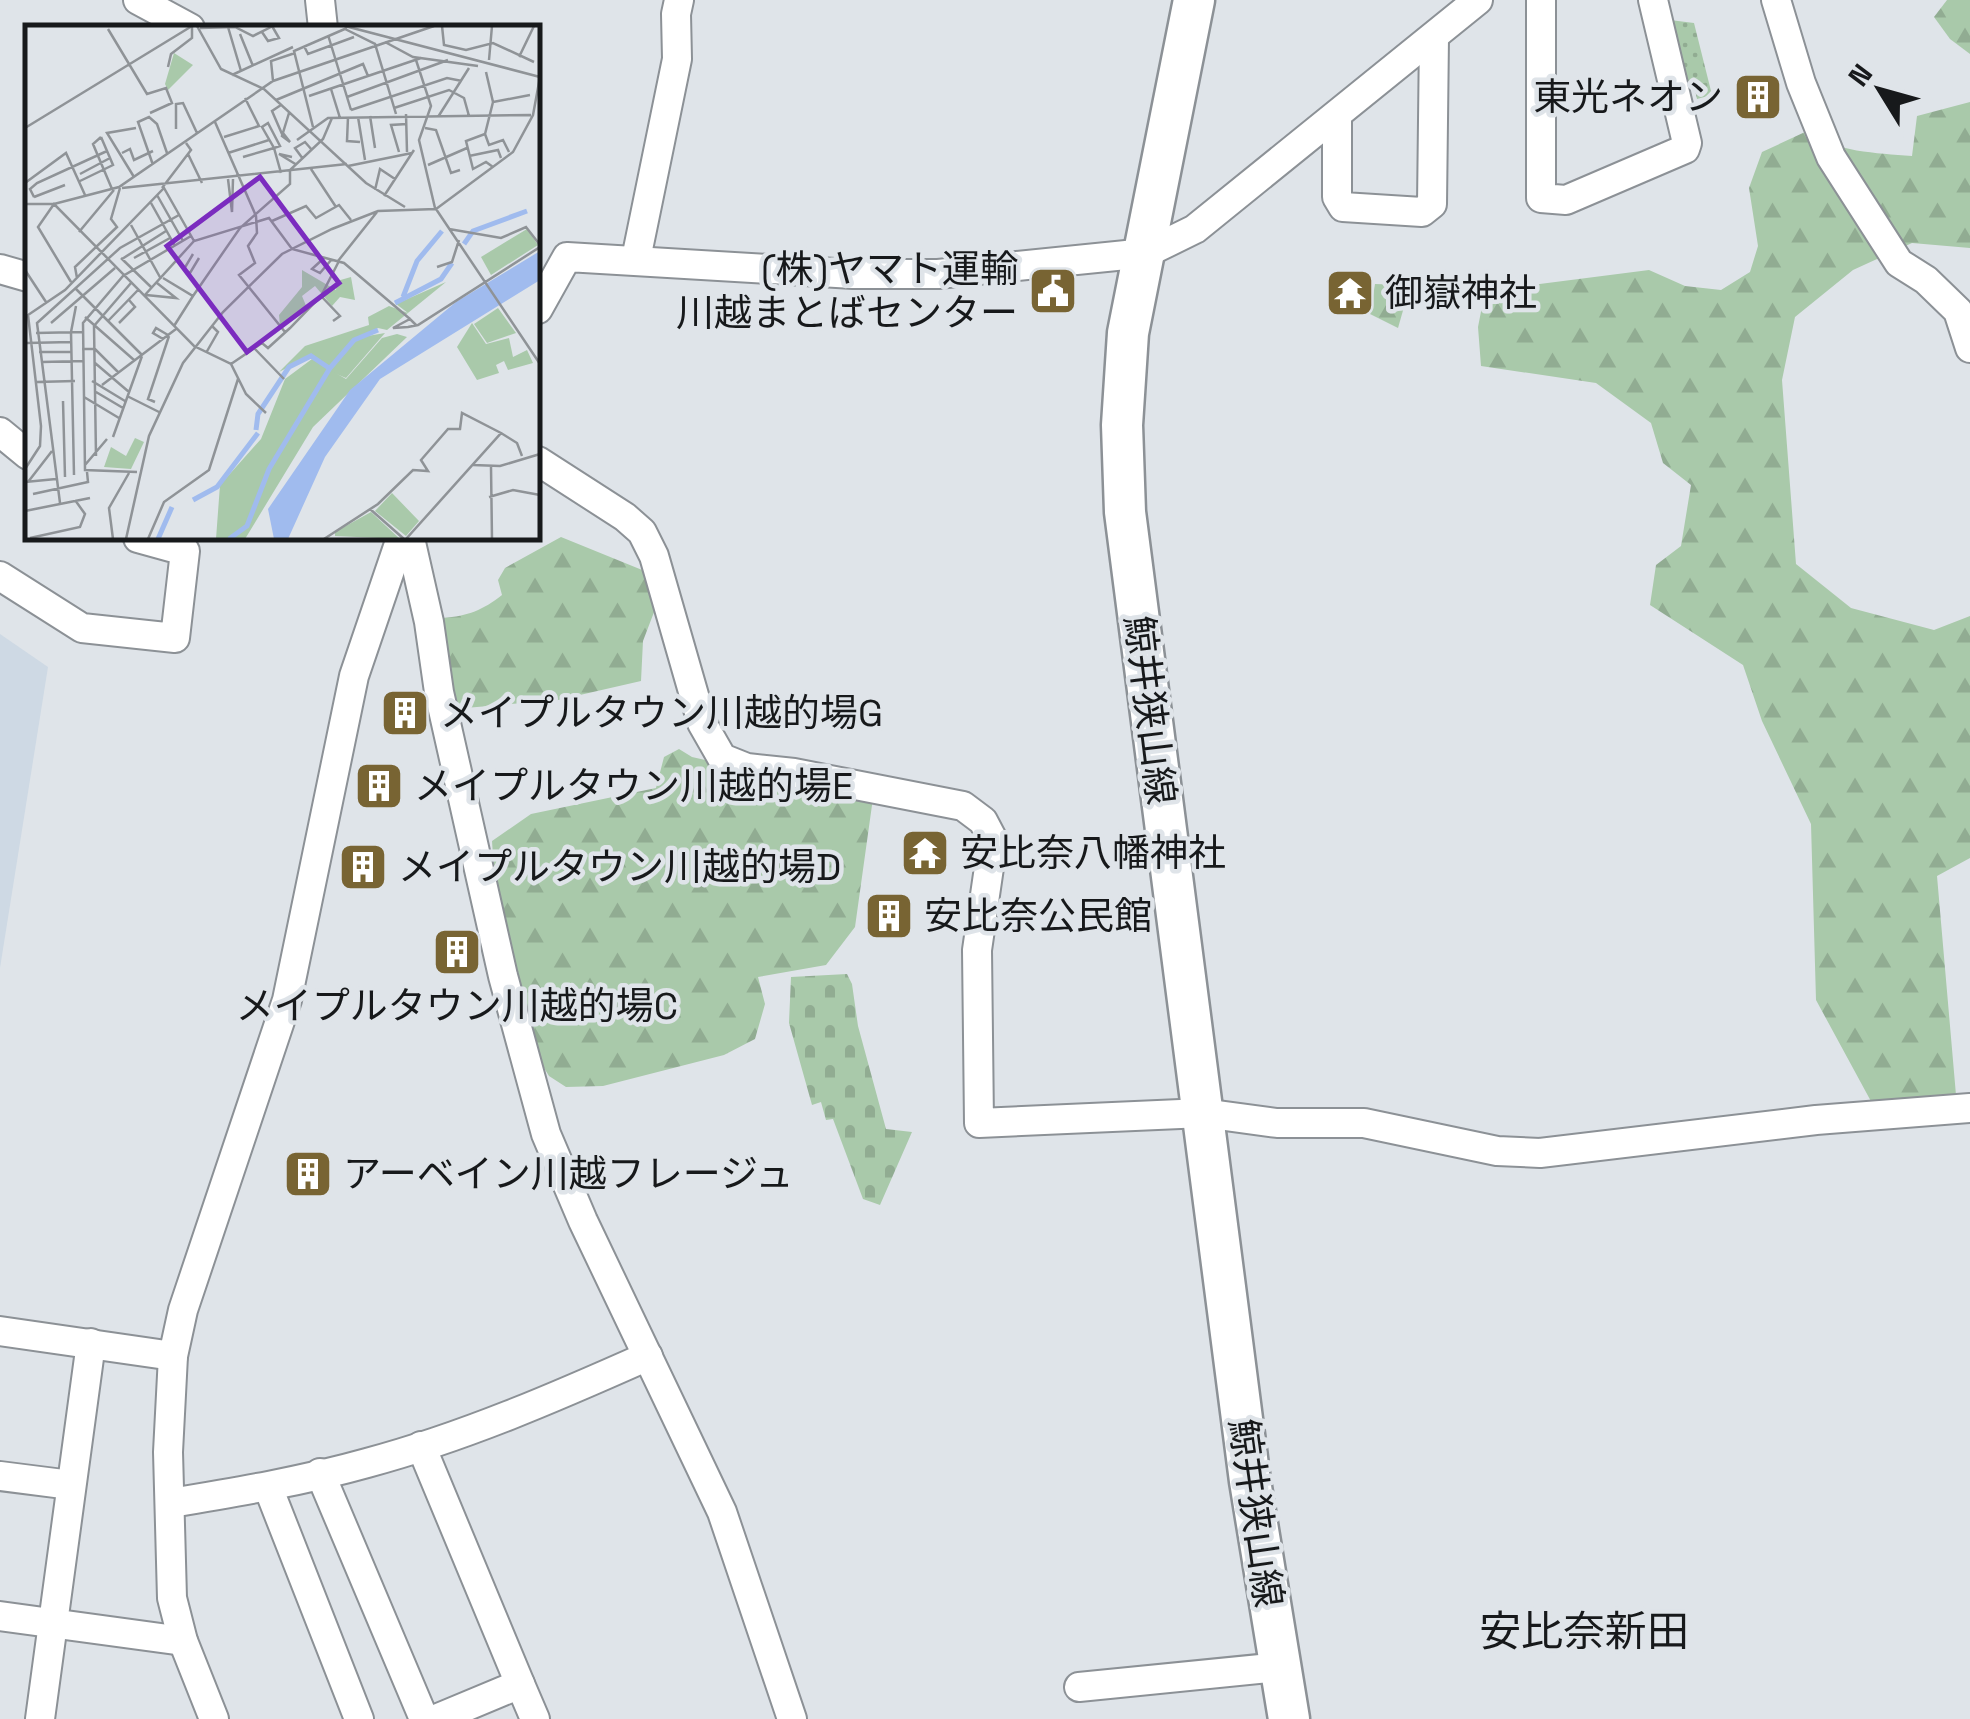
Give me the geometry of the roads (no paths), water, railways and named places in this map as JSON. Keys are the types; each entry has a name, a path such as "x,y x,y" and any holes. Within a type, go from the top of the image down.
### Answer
{"main road":[{"name":"鯨井狭山線","path":"1194,0 1128,333 1122,425 1125,512 1250,1481 1289,1719"}],"street":[{"path":"138,0 185,16"},
{"path":"320,0 323,25"},
{"path":"636,258 677,58 678,0"},
{"path":"540,258 636,258 853,274 938,274 1146,253 1195,228 1478,0"},
{"path":"1541,0 1541,198 1548,200 1566,200 1686,149 1653,0"},
{"path":"1776,0 1801,83 1831,157 1900,263 1926,280 1958,312 1970,340"},
{"path":"1337,115 1337,197 1344,207 1422,212 1432,204 1434,37"},
{"path":"540,305 568,256"},
{"path":"0,269 25,275"},
{"path":"0,432 25,453"},
{"path":"540,462 642,532 654,556 702,723 722,758 748,768 794,773 963,806 983,821 993,840 978,950 979,1123 1204,1113 1277,1123 1364,1124 1497,1152 1540,1153 1816,1120 1970,1108"},
{"path":"0,576 82,628 175,638 185,552 145,540"},
{"path":"214,1719 183,1641 172,1598 168,1452 173,1356 183,1310 287,1000 354,676 400,540"},
{"path":"410,540 429,622 439,692 514,1024 538,1107 576,1205 722,1512 792,1719"},
{"path":"0,1332 173,1356"},
{"path":"40,1719 91,1344"},
{"path":"171,1502 268,1487 421,1446 504,1419 648,1356"},
{"path":"421,1446 535,1719"},
{"path":"320,1474 424,1719"},
{"path":"0,1476 70,1485"},
{"path":"268,1487 359,1719"},
{"path":"0,1616 183,1641"},
{"path":"1079,1687 1279,1667"},
{"path":"436,1719 520,1684"}],"place":[{"name":"東光ネオン","path":"1758,97"},
{"name":"(株)ヤマト運輸 川越まとばセンター","path":"1053,291"},
{"name":"御嶽神社","path":"1350,293"},
{"name":"メイプルタウン川越的場G","path":"405,713"},
{"name":"メイプルタウン川越的場E","path":"379,786"},
{"name":"安比奈八幡神社","path":"925,853"},
{"name":"メイプルタウン川越的場D","path":"363,867"},
{"name":"安比奈公民館","path":"889,916"},
{"name":"メイプルタウン川越的場C","path":"457,952"},
{"name":"アーベイン川越フレージュ","path":"308,1174"}],"district":[{"name":"安比奈新田","path":"1584,1631"}]}
